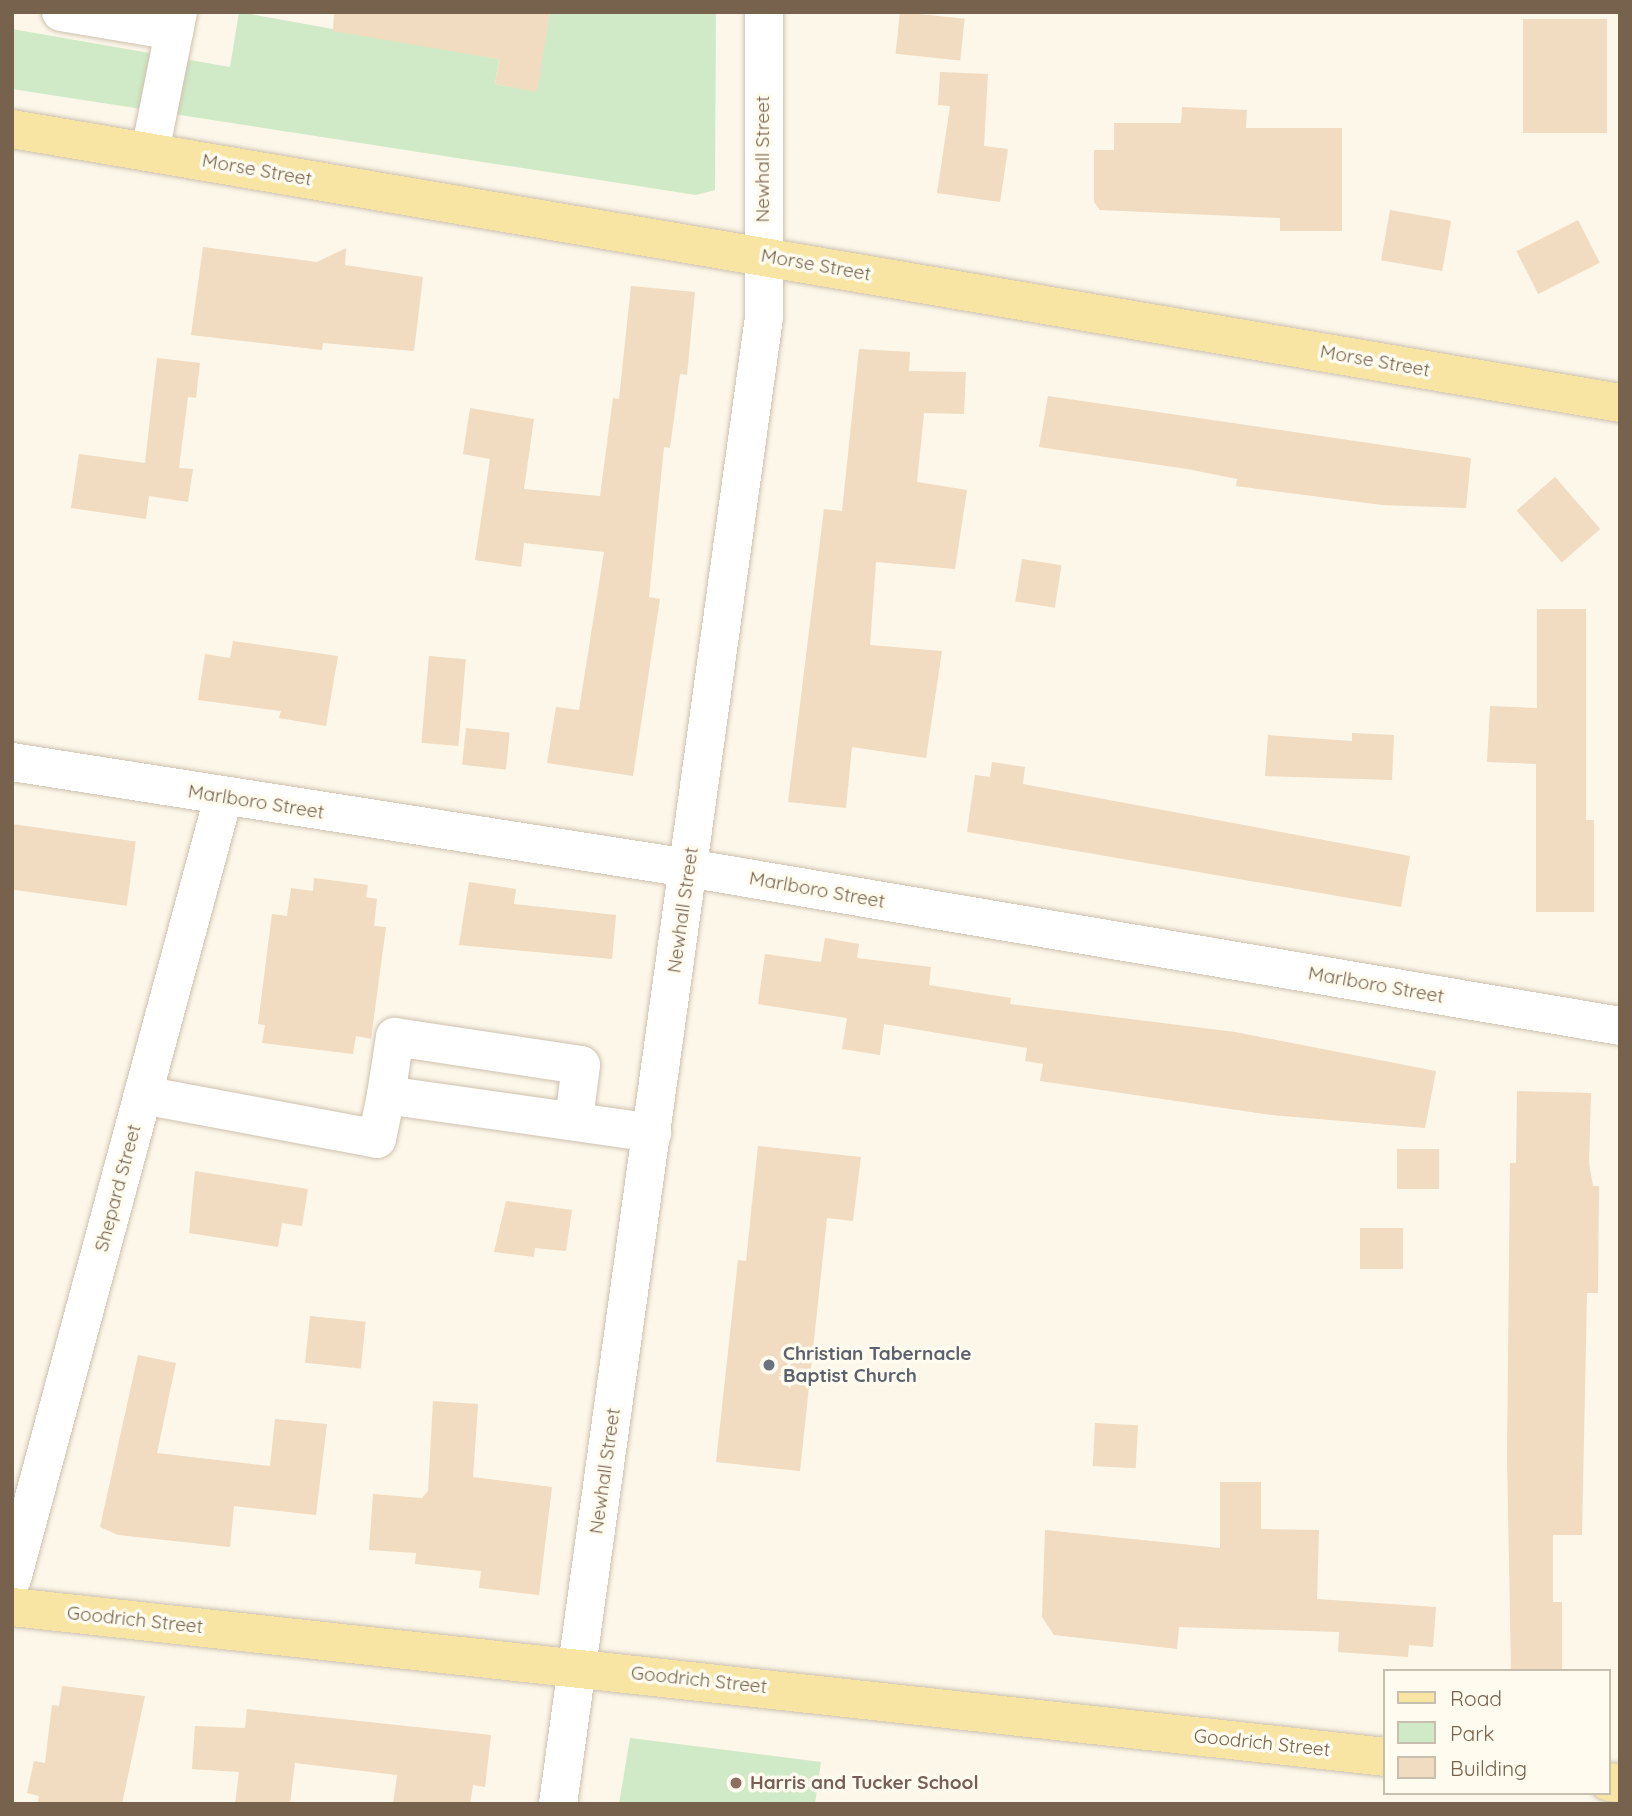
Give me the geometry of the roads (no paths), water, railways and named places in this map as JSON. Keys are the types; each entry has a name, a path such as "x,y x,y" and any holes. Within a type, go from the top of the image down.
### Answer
{"main road":[{"name":"Morse Street","path":"12,129 1620,403"},
{"name":"Goodrich Street","path":"12,1607 1384,1757"}],"street":[{"path":"61,12 176,22 150,152"},
{"name":"Newhall Street","path":"558,1804 764,317 764,12"},
{"name":"Marlboro Street","path":"12,762 223,798 688,868 1620,1026"},
{"name":"Shepard Street","path":"12,1579 223,798"},
{"path":"143,1095 195,1107 377,1139 395,1037 581,1065 573,1120"},
{"path":"386,1095 652,1133"}],"place":[{"name":"Christian Tabernacle Baptist Church","path":"769,1365"},
{"name":"Harris and Tucker School","path":"736,1783"}]}
